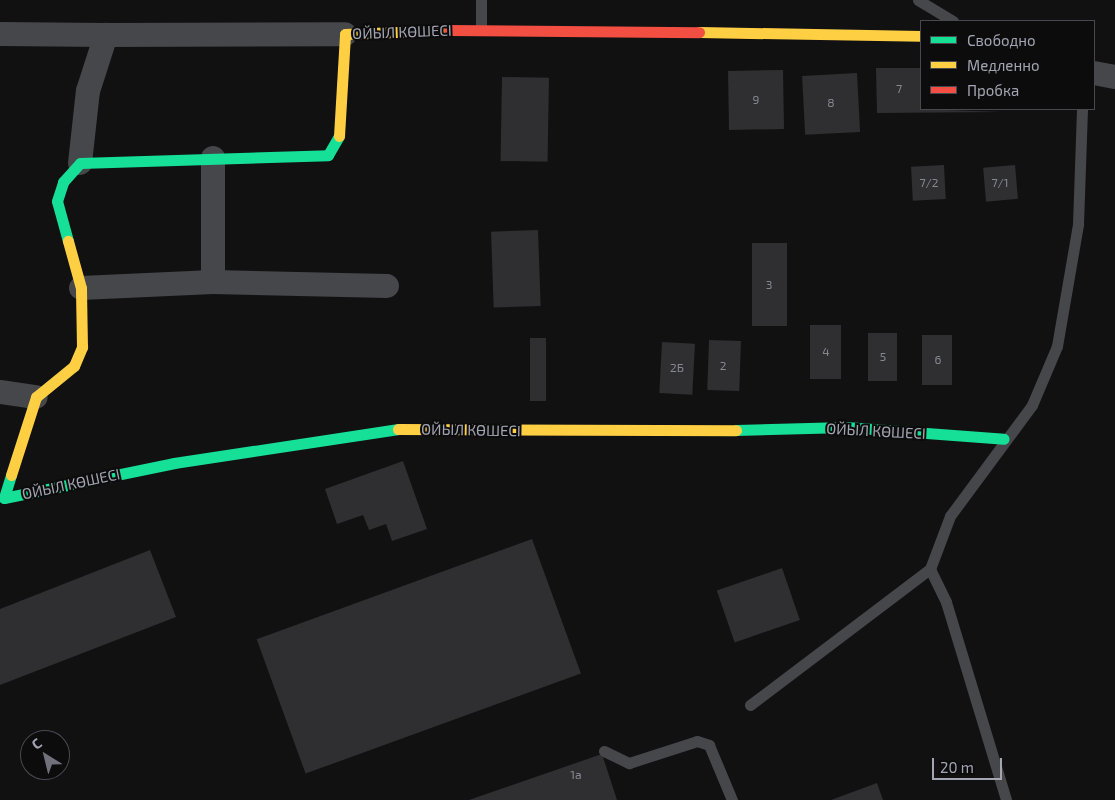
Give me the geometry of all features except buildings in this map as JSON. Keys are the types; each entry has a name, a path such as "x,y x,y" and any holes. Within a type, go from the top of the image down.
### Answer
{"street":[{"name":"ОЙЫЛ КӨШЕСІ","path":"80,163 328,154 336,146 344,109 345,34 481,29 920,36"},
{"path":"0,34 345,34"},
{"path":"0,392 36,397 55,386 76,360 82,347 81,288 57,201 63,182 80,163 88,90 106,34"},
{"path":"1095,73 1115,77"},
{"path":"213,158 213,282"},
{"path":"81,288 213,282 387,286"},
{"name":"ОЙЫЛ КӨШЕСІ","path":"2,499 36,397"},
{"name":"ОЙЫЛ КӨШЕСІ","path":"2,499 174,463 389,429 652,432 846,427 1004,439"}],"lane":[{"path":"481,0 481,29"},
{"path":"918,0 951,20"},
{"path":"750,705 930,570 950,516 1004,439 1032,405 1056,346 1078,224 1082,110"},
{"path":"930,570 946,602 1006,800"},
{"path":"604,751 629,763 697,741 709,745 732,800"}],"traffic: fast":[{"path":"68,241 57,201 63,182 80,163 328,155 339,136"},
{"path":"736,430 846,427 1004,439"},
{"path":"11,475 4,498 174,463 398,429"}],"traffic: slow":[{"path":"339,136 345,34 449,30"},
{"path":"699,32 920,36"},
{"path":"11,475 36,397 74,366 82,347 81,288 68,241"},
{"path":"398,429 736,430"}],"traffic: jam":[{"path":"449,30 699,32"}]}
